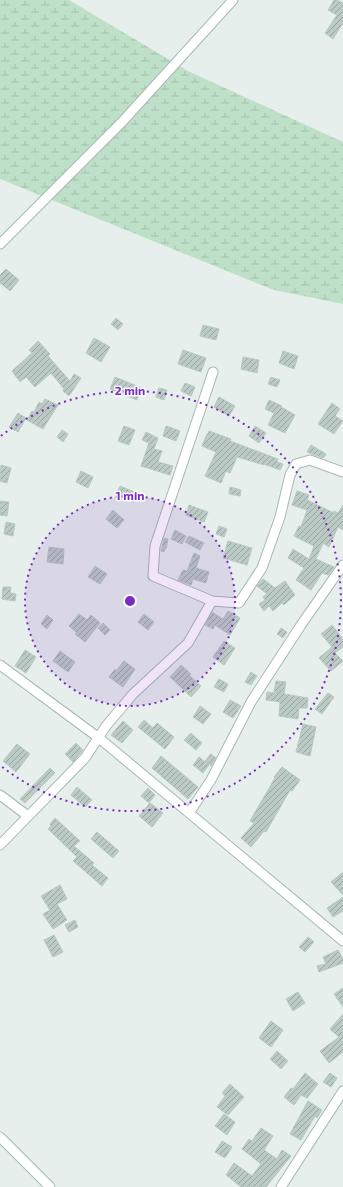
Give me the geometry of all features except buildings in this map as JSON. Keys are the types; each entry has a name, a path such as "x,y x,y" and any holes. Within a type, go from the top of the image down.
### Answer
{"street":[{"path":"0,244 122,122 233,0"},
{"path":"213,372 155,546 153,576 212,601 239,603 262,568 280,517 290,475 296,464 310,460 343,472"},
{"path":"189,813 210,780 251,702 301,625 343,565"},
{"path":"0,845 85,758 106,726 133,694 188,642 212,601"},
{"path":"0,665 99,738 343,941"},
{"path":"0,795 28,816"},
{"path":"281,1187 343,1092"},
{"path":"0,1138 50,1187"}],"green space":[{"path":"0,0 69,0 188,71 343,142 343,304 274,290 0,179"}]}
